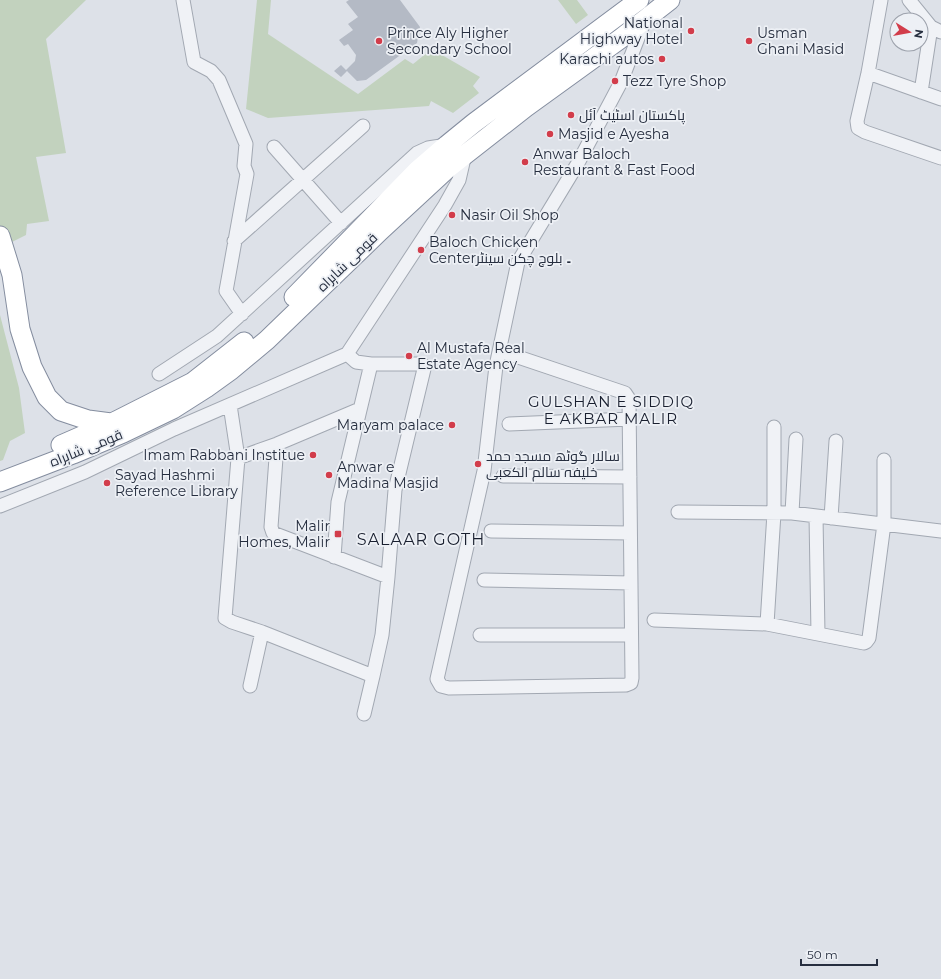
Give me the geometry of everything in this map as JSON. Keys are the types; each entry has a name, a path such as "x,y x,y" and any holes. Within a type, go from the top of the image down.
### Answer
{"highway":[{"name":"قومی شاہراہ","path":"0,482 10,470 59,446 112,423 193,382 268,323 418,170 480,119 643,8 670,0"},
{"name":"قومی شاہراہ","path":"10,470 73,454 172,409 206,388 267,340 380,230 448,168 526,107 620,39 643,8"},
{"path":"0,236 12,275 20,329 32,367 47,398 60,411 88,420 112,423"}],"street":[{"path":"183,0 194,62 211,71 219,80 246,144 244,166 247,174 226,291 242,314"},
{"path":"881,0 868,73 857,121 858,128 865,132 941,158"},
{"path":"909,0 936,29 921,92"},
{"path":"500,351 626,393 629,399 632,678 631,683 626,685 449,688 441,686 437,679 484,471 496,366 518,262 578,163 621,82 643,8"},
{"path":"868,73 941,99"},
{"path":"234,241 363,126"},
{"path":"158,374 217,336 417,153 428,148 447,146"},
{"path":"274,147 340,223"},
{"path":"0,506 86,472 174,429 347,354 456,186 459,180 465,154"},
{"path":"347,354 356,362 371,364 419,364 423,365 424,369 395,490 382,635 364,714"},
{"path":"334,556 338,502 371,364"},
{"path":"230,405 238,458 225,618 373,676"},
{"path":"238,458 277,444 360,409"},
{"path":"509,424 629,419"},
{"path":"767,624 774,513 774,427"},
{"path":"792,513 796,439"},
{"path":"831,518 836,441"},
{"path":"277,444 271,527 273,533 388,577"},
{"path":"654,620 767,624 864,643 867,641 869,638 884,524 884,460"},
{"path":"503,476 630,477"},
{"path":"678,512 792,513 941,531"},
{"path":"816,516 818,634"},
{"path":"491,532 630,533"},
{"path":"484,580 631,583"},
{"path":"250,686 262,632"},
{"path":"480,635 632,635"}],"green space":[{"path":"0,0 86,0 46,39 66,153 36,157 49,221 27,224 26,235 0,248"},
{"path":"257,0 271,0 268,34 358,94 405,59 413,64 429,53 442,55 480,77 473,86 479,93 453,113 431,101 429,106 268,118 246,109"},
{"path":"558,0 577,0 588,15 576,24"},
{"path":"0,315 19,388 25,433 10,441 3,460 0,461"}],"building":[{"name":"Prince Aly Higher Secondary School","path":"349,0 400,0 420,27 417,43 366,80 357,81 347,71 341,77 334,71 341,65 346,70 355,61 356,55 348,44 344,46 339,40 353,30 348,24 358,17 346,2"}],"place":[{"name":"National Highway Hotel","path":"691,31"},
{"name":"Prince Aly Higher Secondary School","path":"379,41"},
{"name":"Usman Ghani Masid","path":"749,41"},
{"name":"Karachi autos","path":"662,59"},
{"name":"Tezz Tyre Shop","path":"615,81"},
{"name":"پاکستان اسٹیٹ آئل","path":"571,115"},
{"name":"Masjid e Ayesha","path":"550,134"},
{"name":"Anwar Baloch Restaurant & Fast Food","path":"525,162"},
{"name":"Nasir Oil Shop","path":"452,215"},
{"name":"Baloch Chicken Center۔ بلوچ چکن سینٹر","path":"421,250"},
{"name":"Al Mustafa Real Estate Agency","path":"409,356"},
{"name":"Maryam palace","path":"452,425"},
{"name":"Imam Rabbani Institue","path":"313,455"},
{"name":"سالار گوٹھ مسجد حمد خلیفہ سالم الکعبی","path":"478,464"},
{"name":"Anwar e Madina Masjid","path":"329,475"},
{"name":"Sayad Hashmi Reference Library","path":"107,483"},
{"name":"Malir Homes, Malir","path":"338,534"}],"district":[{"name":"GULSHAN E SIDDIQ E AKBAR MALIR","path":"611,410"},
{"name":"SALAAR GOTH","path":"421,539"}]}
